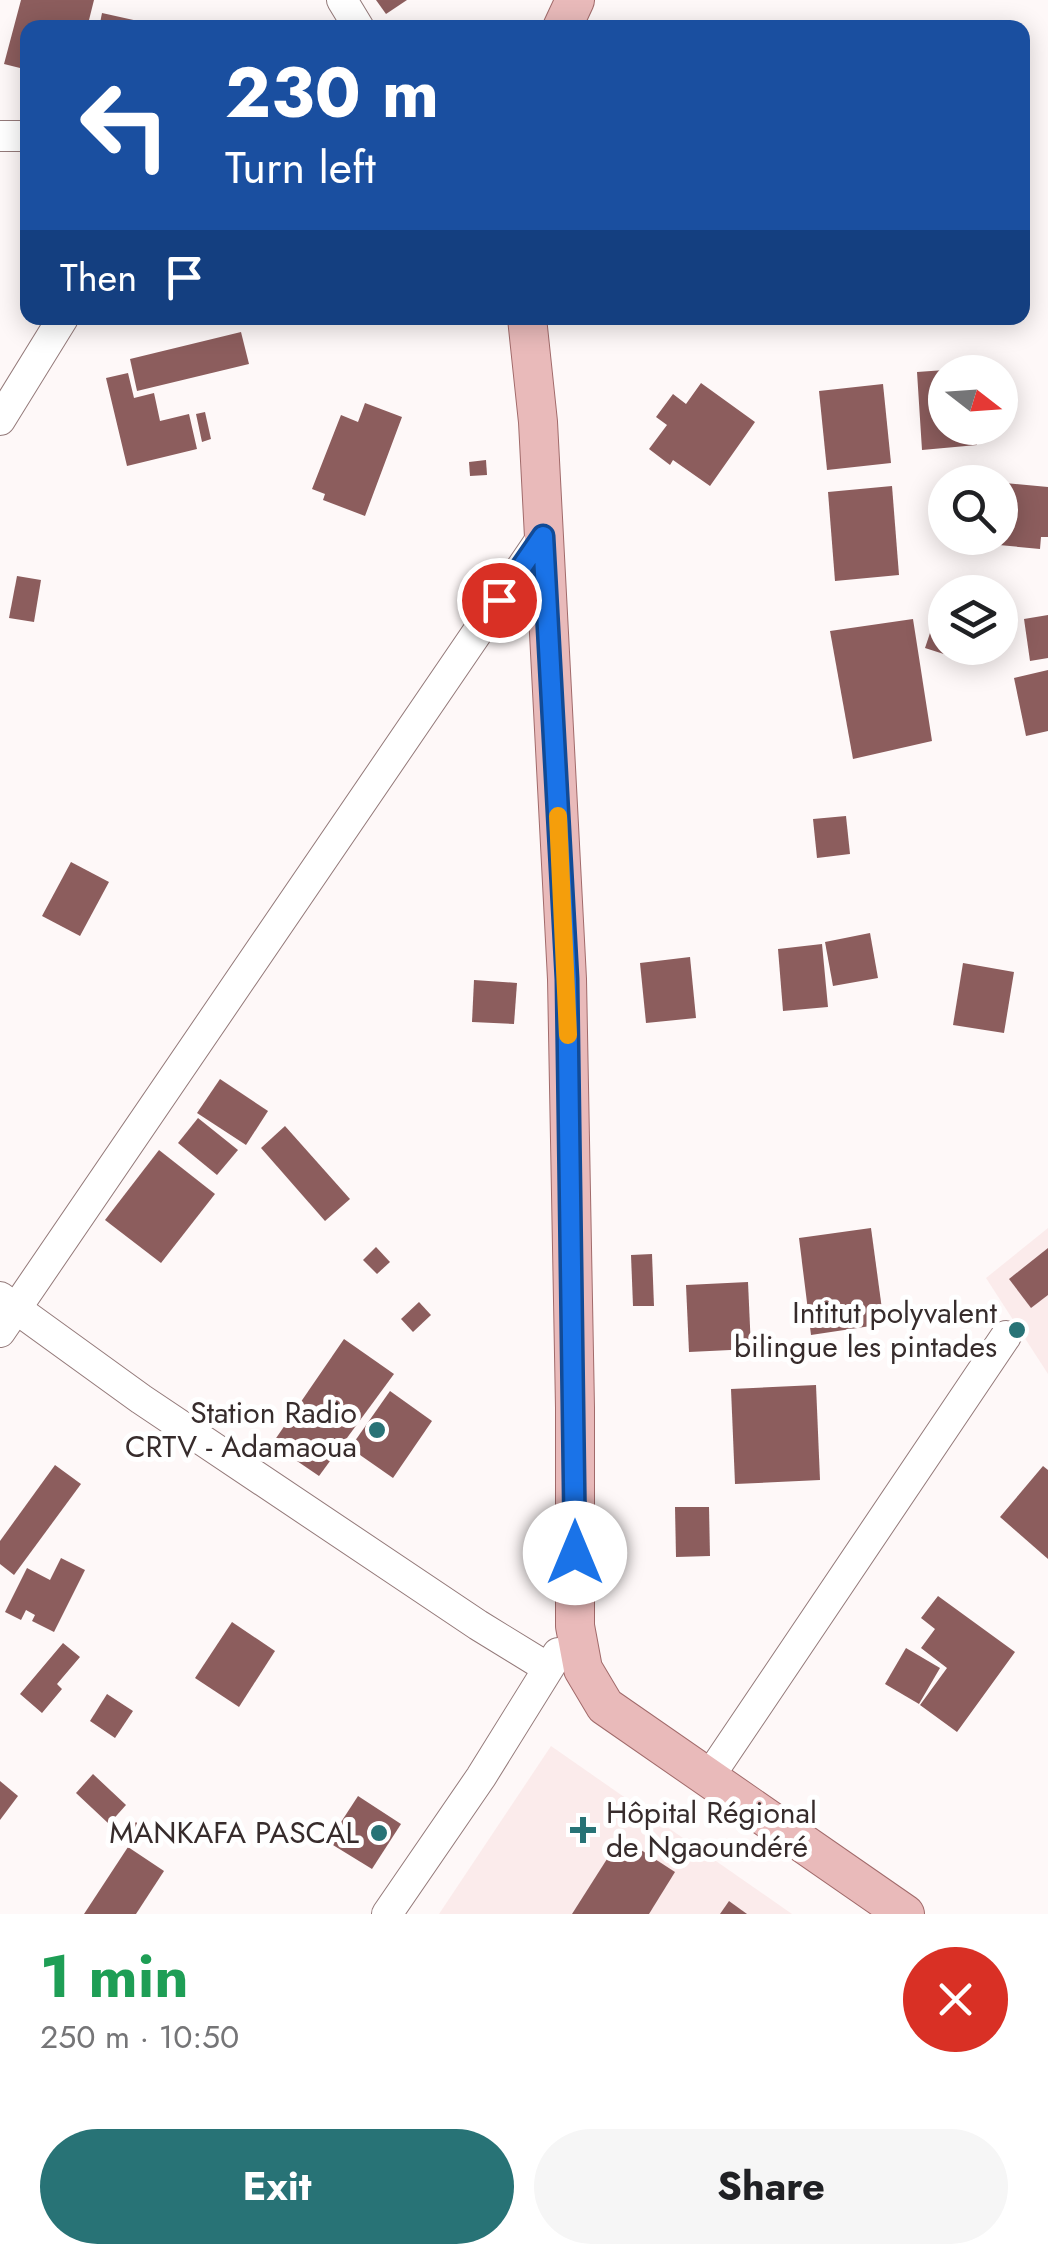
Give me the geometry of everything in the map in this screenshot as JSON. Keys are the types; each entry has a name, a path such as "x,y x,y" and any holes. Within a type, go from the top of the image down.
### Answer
{"main road":[{"path":"527,325 538,422 567,979 575,1626 583,1669 605,1706 905,1914"}],"street":[{"path":"0,420 58,325"},
{"path":"543,536 5,1313 548,1668"},
{"path":"709,1776 1006,1336"},
{"path":"387,1914 481,1777 575,1626"}],"shaded area":[{"path":"1048,1228 1048,1374 986,1278"},
{"name":"Hôpital Régional de Ngaoundéré","path":"551,1746 792,1914 439,1914"}],"building":[{"path":"21,0 94,0 89,20 20,20 20,68 4,64"},
{"path":"376,0 407,0 386,14"},
{"path":"102,13 134,20 101,20"},
{"path":"241,332 249,364 137,391 130,359"},
{"path":"928,371 928,445 977,445 922,450 917,372"},
{"path":"128,373 134,398 154,393 160,421 189,414 197,449 127,466 106,378"},
{"path":"701,383 755,422 710,486 673,460 670,465 649,449 667,425 656,417 673,394 686,404"},
{"path":"883,384 891,463 827,470 819,391"},
{"path":"365,403 402,417 365,516 323,500 325,494 312,489 341,415 358,422"},
{"path":"205,412 211,439 202,442 196,414"},
{"path":"486,460 487,475 470,476 469,462"},
{"path":"1018,484 1048,487 1048,537 1041,537 1040,549 1018,547"},
{"path":"892,486 899,575 835,581 828,492"},
{"path":"17,576 41,580 34,622 9,618"},
{"path":"1048,615 1048,658 1030,661 1024,619"},
{"path":"913,619 932,741 853,759 830,631"},
{"path":"1048,670 1048,731 1026,736 1014,678"},
{"path":"846,816 850,854 817,858 813,819"},
{"path":"71,862 109,882 80,936 42,916"},
{"path":"870,933 878,978 833,986 825,942"},
{"path":"822,944 828,1007 783,1011 778,949"},
{"path":"690,957 696,1018 646,1023 640,963"},
{"path":"963,963 1014,972 1004,1033 953,1025"},
{"path":"474,980 517,983 514,1024 472,1022"},
{"path":"220,1079 268,1111 246,1145 197,1113"},
{"path":"198,1118 238,1150 217,1175 178,1143"},
{"path":"285,1126 350,1199 325,1221 261,1148"},
{"path":"159,1150 215,1194 161,1263 105,1220"},
{"path":"871,1228 884,1324 811,1335 799,1238"},
{"path":"376,1247 390,1262 377,1274 363,1260"},
{"path":"1048,1248 1048,1295 1031,1308 1009,1279"},
{"path":"652,1254 654,1306 633,1306 631,1255"},
{"path":"748,1282 751,1349 689,1352 686,1285"},
{"path":"419,1302 431,1315 413,1332 401,1319"},
{"path":"344,1339 394,1374 319,1476 272,1444"},
{"path":"816,1385 820,1480 735,1484 731,1389"},
{"path":"390,1391 432,1421 393,1478 350,1448"},
{"path":"55,1465 81,1484 14,1575 0,1564 0,1541"},
{"path":"1043,1466 1048,1470 1048,1559 1000,1517"},
{"path":"675,1507 709,1507 710,1556 676,1557"},
{"path":"61,1558 85,1570 54,1632 32,1621 35,1615 26,1610 21,1620 5,1612 27,1568 50,1580"},
{"path":"938,1596 1015,1652 957,1732 920,1705 947,1668 921,1648 935,1629 921,1618"},
{"path":"232,1622 275,1651 239,1707 195,1678"},
{"path":"63,1643 80,1657 57,1684 62,1689 42,1713 20,1694"},
{"path":"906,1648 940,1668 919,1704 885,1684"},
{"path":"107,1694 133,1711 115,1738 90,1721"},
{"path":"93,1774 126,1805 109,1824 76,1793"},
{"path":"0,1781 18,1796 0,1820"},
{"path":"358,1796 401,1824 372,1869 328,1842"},
{"path":"136,1822 146,1831 138,1841 127,1832"},
{"path":"621,1837 675,1872 649,1914 572,1914"},
{"path":"128,1847 164,1871 136,1914 84,1914"},
{"path":"729,1901 747,1914 720,1914"}],"slow traffic":[{"path":"558,816 568,1035"}],"place":[{"name":"Intitut polyvalent bilingue les pintades","path":"1017,1330"},
{"name":"Station Radio CRTV - Adamaoua","path":"377,1430"},
{"name":"Hôpital Régional de Ngaoundéré","path":"583,1830"},
{"name":"MANKAFA PASCAL","path":"379,1833"}],"route":[{"path":"499,600 543,536 567,979 575,1553"}]}
